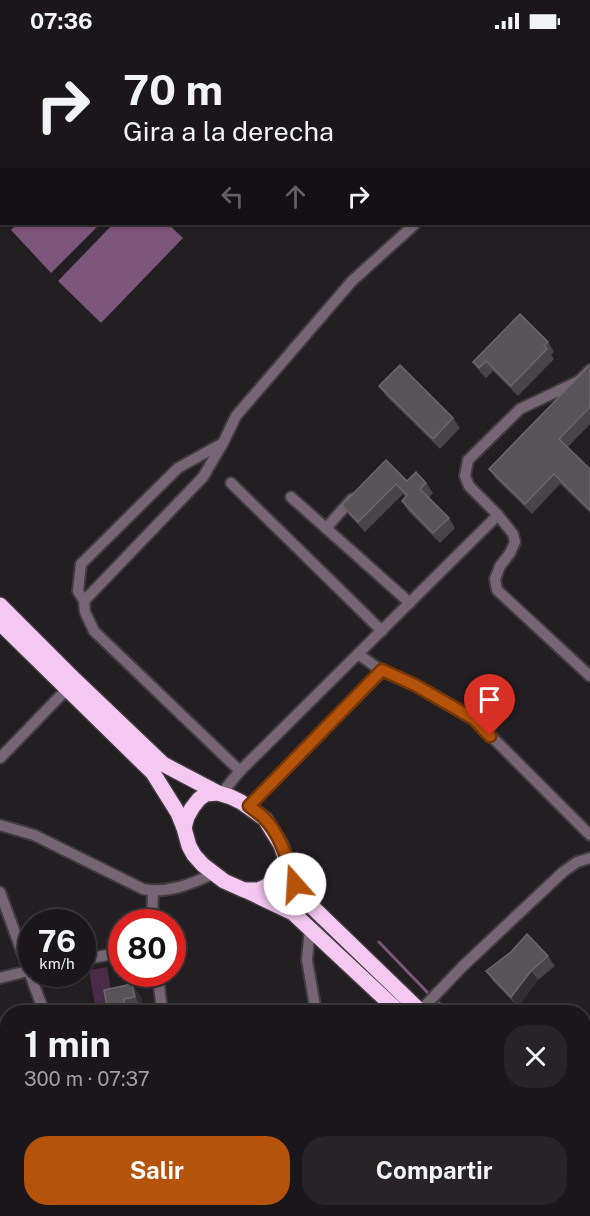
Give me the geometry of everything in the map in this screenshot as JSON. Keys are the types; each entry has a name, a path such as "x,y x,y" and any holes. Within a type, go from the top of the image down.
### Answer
{"highway":[{"path":"0,605 163,764 220,794"},
{"path":"0,623 153,773 178,813 194,855 213,874 293,913 392,1005"},
{"path":"184,828 192,808 206,794 231,796 249,806 265,819 281,845 302,897 414,1005"},
{"path":"244,890 258,890 267,886 281,871 285,857"}],"street":[{"path":"84,601 202,477 224,443 236,416 352,281 414,225"},
{"path":"590,370 579,381 520,409 468,460 465,476 469,486 513,534 515,542 495,579 497,590 590,676"},
{"path":"224,443 178,468 81,564 78,591 84,601 85,612 94,631 240,771"},
{"path":"231,483 382,631"},
{"path":"326,528 356,495"},
{"path":"291,497 410,603"},
{"path":"220,794 240,771 498,515"},
{"path":"358,654 382,670 415,685 474,719 590,835"},
{"path":"249,806 382,670"},
{"path":"0,758 67,688"},
{"path":"0,825 34,835 143,889 153,891 186,886 213,874"},
{"path":"427,1005 463,966 563,872 577,862 590,858"},
{"path":"152,909 153,891"},
{"path":"0,892 18,939"},
{"path":"310,928 307,960 315,1005"},
{"path":"0,978 18,973"},
{"path":"36,987 42,1005"},
{"path":"159,987 161,1005"}],"shaded area":[{"path":"16,225 99,225 51,273 11,230"},
{"path":"112,225 169,225 183,238 101,323 58,281"},
{"path":"107,967 108,987 111,987 113,1001 95,1005 92,987 96,987 96,969"}],"building":[{"path":"520,314 548,342 544,345 547,349 511,386 486,361 479,368 473,362"},
{"path":"400,365 453,418 433,439 379,386"},
{"path":"590,365 590,407 559,439 590,469 590,510 554,474 525,504 489,469"},
{"path":"386,460 407,481 416,472 426,483 420,489 449,518 433,533 402,501 407,495 396,484 358,522 342,505"},
{"path":"527,934 548,956 531,971 511,997 486,971 511,952"},
{"path":"133,987 135,997 124,999 125,1005 107,1005 104,990"}],"waterway":[{"path":"379,942 428,993"}],"route":[{"path":"295,884 274,832 265,819 249,806 382,670 415,685 474,719 490,736"}]}
